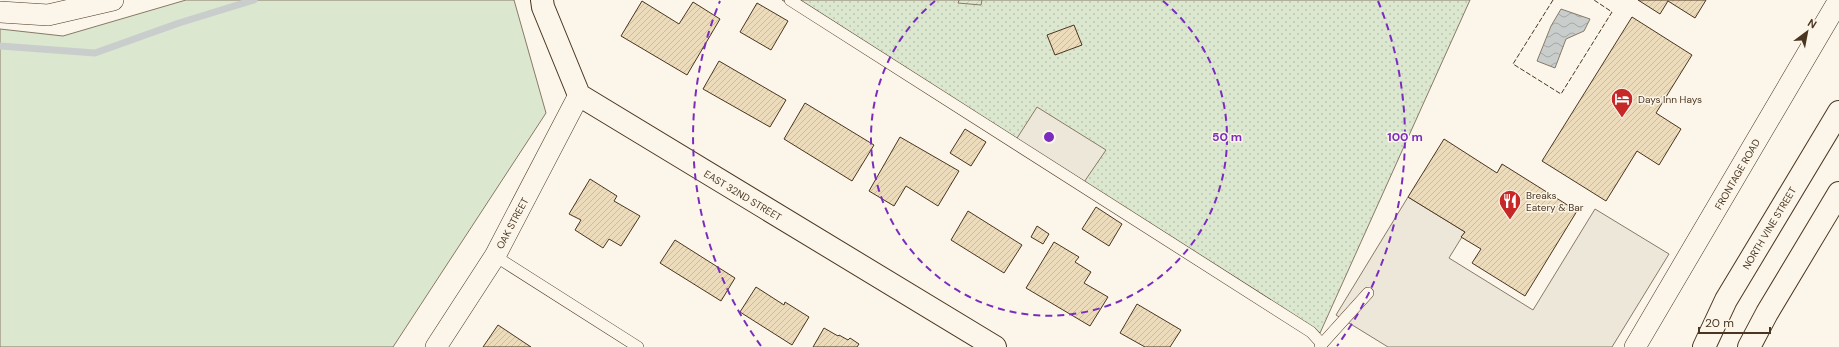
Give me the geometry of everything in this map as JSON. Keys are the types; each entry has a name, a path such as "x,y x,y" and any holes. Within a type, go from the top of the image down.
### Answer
{"street":[{"path":"0,12 48,15 113,0"},
{"path":"542,0 543,6 580,95"},
{"name":"FRONTAGE ROAD","path":"1635,347 1839,0"},
{"name":"OAK STREET","path":"436,347 494,256 580,95"},
{"name":"EAST 32ND STREET","path":"580,95 994,347"},
{"name":"NORTH VINE STREET","path":"1704,347 1726,300 1839,112"},
{"path":"1749,347 1767,313 1839,193"}],"lane":[{"path":"790,0 1304,327 1311,332 1321,345 1368,293"},
{"path":"494,256 638,347"}],"green space":[{"path":"186,0 514,0 546,113 393,347 0,347 0,29 63,36"},
{"path":"782,0 1470,0 1320,333"},
{"path":"959,0 982,0 981,5 958,3"}],"shaded area":[{"path":"1037,107 1106,150 1080,188 1012,146"},
{"path":"1408,197 1465,232 1449,258 1533,310 1595,209 1669,254 1612,347 1388,347 1336,315"}],"water":[{"path":"1561,9 1590,19 1584,31 1566,39 1555,68 1537,61 1551,26"}],"building":[{"path":"1638,0 1706,0 1695,18 1668,1 1660,14"},
{"path":"642,1 679,24 693,2 720,19 687,75 621,36"},
{"path":"757,3 788,21 771,50 740,32"},
{"path":"1632,17 1692,55 1656,113 1681,129 1659,165 1637,151 1606,201 1542,161"},
{"path":"1074,25 1082,45 1055,55 1047,35"},
{"path":"719,61 786,100 770,127 703,89"},
{"path":"805,103 874,145 852,181 784,139"},
{"path":"965,129 986,142 971,166 950,153"},
{"path":"900,137 959,171 938,206 906,186 894,206 869,191"},
{"name":"Breaks Eatery & Bar","path":"1444,139 1497,173 1502,164 1577,211 1525,296 1472,263 1481,249 1461,237 1465,232 1408,197"},
{"path":"590,179 617,196 614,201 640,216 621,246 609,239 603,248 575,230 581,220 569,214"},
{"path":"1096,207 1122,224 1109,246 1082,229"},
{"path":"968,211 1022,245 1004,273 951,240"},
{"path":"1037,226 1049,234 1043,244 1031,237"},
{"path":"675,240 735,278 721,301 660,263"},
{"path":"1054,242 1079,257 1075,262 1091,272 1084,283 1108,297 1090,326 1026,288"},
{"path":"756,287 784,305 785,302 809,317 792,345 740,312"},
{"path":"1137,304 1181,330 1170,347 1145,347 1120,333"},
{"path":"498,325 531,347 483,347"},
{"path":"824,328 848,340 850,338 859,344 857,347 813,347"}],"waterway":[{"path":"0,46 95,53 179,23 254,0"}],"fence":[{"path":"1553,0 1513,64 1561,94 1612,12 1594,0"}],"place":[{"name":"Days Inn Hays","path":"1622,118"},
{"name":"Breaks Eatery & Bar","path":"1510,220"}]}
